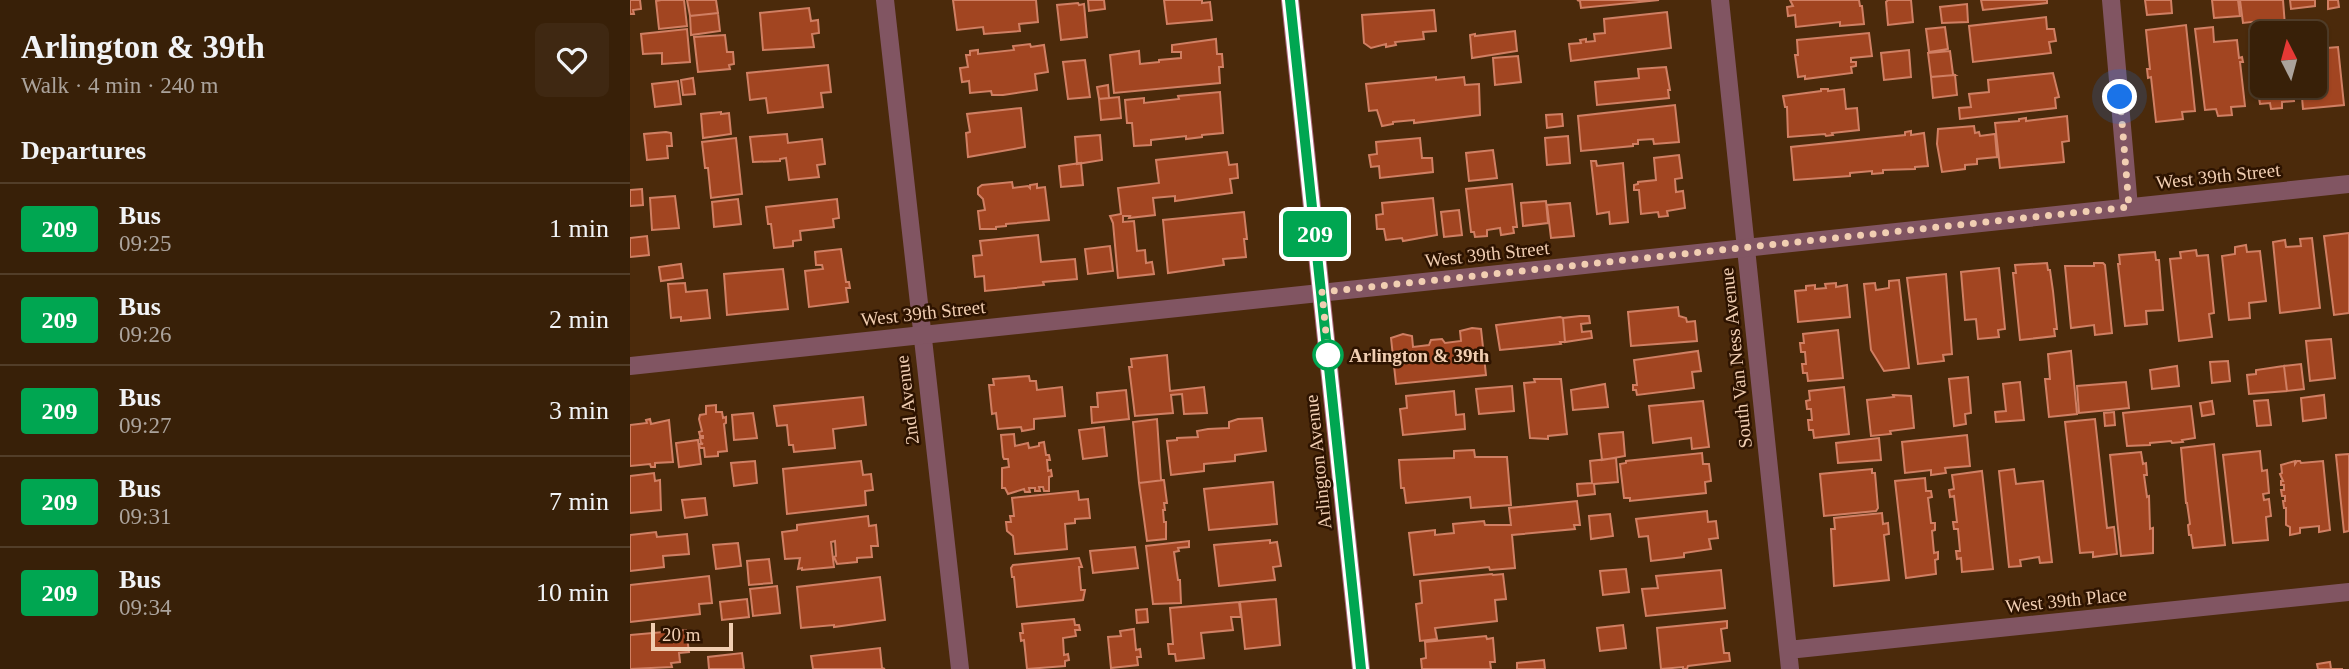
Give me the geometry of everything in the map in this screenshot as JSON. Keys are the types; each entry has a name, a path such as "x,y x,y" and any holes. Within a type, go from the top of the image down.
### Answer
{"main road":[{"name":"Arlington Avenue","path":"1290,0 1361,669"}],"street":[{"name":"2nd Avenue","path":"885,0 960,669"},
{"name":"South Van Ness Avenue","path":"1720,0 1790,669"},
{"path":"2111,0 2129,207"},
{"name":"West 39th Street","path":"630,366 2349,184"},
{"name":"West 39th Place","path":"1788,650 2349,592"}],"building":[{"path":"630,0 640,0 641,9 633,10 634,14 630,14"},
{"path":"684,0 687,26 659,29 656,1"},
{"path":"687,0 716,0 718,13 690,16"},
{"path":"953,0 1036,0 1038,22 1019,24 1020,31 984,34 983,27 957,30"},
{"path":"1088,0 1104,0 1105,9 1089,11"},
{"path":"1164,0 1210,2 1212,20 1167,24"},
{"path":"1577,0 1659,0 1581,8 1580,1"},
{"path":"1790,0 1859,0 1864,24 1840,26 1840,22 1796,27 1795,15 1788,16 1787,7 1793,6"},
{"path":"1888,0 1911,0 1913,22 1888,25"},
{"path":"1981,0 2047,0 2047,3 1983,10"},
{"path":"2145,0 2171,0 2172,13 2147,15"},
{"path":"2212,0 2238,0 2240,16 2214,18"},
{"path":"2240,0 2283,0 2285,21 2243,23"},
{"path":"2290,0 2315,0 2315,6 2291,9"},
{"path":"2328,0 2338,0 2339,7 2328,9"},
{"path":"1084,4 1087,37 1061,40 1057,5"},
{"path":"1967,4 1968,22 1942,23 1940,7"},
{"path":"809,8 811,21 818,20 819,33 812,34 814,47 763,50 760,13"},
{"path":"1434,10 1436,31 1423,32 1424,39 1371,48 1364,43 1362,15"},
{"path":"1667,12 1671,48 1571,61 1569,44 1581,43 1580,40 1586,39 1586,42 1595,41 1594,34 1605,33 1604,19"},
{"path":"718,13 720,31 691,35 690,16"},
{"path":"2046,17 2047,29 2054,29 2056,41 2049,42 2051,53 1973,62 1969,26"},
{"path":"2186,25 2195,111 2182,112 2183,119 2156,122 2151,77 2148,78 2147,69 2150,69 2146,30"},
{"path":"1945,27 1948,49 1929,52 1926,29"},
{"path":"2213,27 2214,42 2237,40 2239,58 2242,57 2243,62 2240,62 2245,106 2231,107 2232,115 2218,116 2216,109 2205,110 2195,29"},
{"path":"687,29 690,62 662,64 662,53 643,54 641,34"},
{"path":"1515,31 1517,51 1472,58 1470,35"},
{"path":"1869,33 1872,56 1851,58 1851,62 1856,62 1856,66 1851,67 1852,73 1805,79 1805,76 1798,77 1795,55 1798,55 1797,40"},
{"path":"725,35 727,52 733,52 734,64 729,65 730,69 698,72 694,37"},
{"path":"1216,39 1217,54 1222,54 1220,83 1114,93 1110,55 1139,51 1140,64 1159,62 1181,58 1181,52 1172,52 1172,45"},
{"path":"1030,44 1031,47 1044,45 1048,72 1035,74 1037,90 1003,95 992,95 991,91 970,93 969,81 962,82 960,68 968,67 966,55 970,55 970,51 978,50 978,54 1014,50 1013,46"},
{"path":"2338,47 2344,105 2303,109 2302,98 2328,98 2328,48"},
{"path":"1909,50 1911,77 1884,80 1881,53"},
{"path":"1950,51 1955,75 1931,77 1928,53"},
{"path":"1518,56 1521,82 1495,85 1493,58"},
{"path":"1085,60 1090,97 1068,99 1063,62"},
{"path":"828,65 831,92 821,93 823,107 768,113 766,98 750,100 747,73"},
{"path":"1666,67 1669,98 1597,105 1595,82 1639,78 1638,69"},
{"path":"2053,73 2059,97 2055,98 2056,108 1960,119 1959,108 1971,107 1969,94 1989,92 1988,80"},
{"path":"1955,75 1957,95 1933,98 1931,77"},
{"path":"1436,77 1436,80 1464,77 1465,85 1479,84 1480,115 1414,123 1414,120 1393,122 1382,126 1377,110 1369,111 1366,84"},
{"path":"693,78 695,94 683,95 681,80"},
{"path":"678,81 681,104 655,107 652,84"},
{"path":"1108,85 1109,98 1099,99 1097,87"},
{"path":"1821,89 1844,89 1846,109 1857,108 1859,130 1826,136 1788,137 1787,107 1783,96"},
{"path":"1220,92 1223,133 1186,139 1186,136 1151,140 1151,145 1134,146 1132,123 1127,123 1125,100 1144,98 1144,103"},
{"path":"1119,97 1121,118 1101,120 1099,99"},
{"path":"2259,98 2294,98 2294,101 2282,102 2282,108 2271,109 2270,103 2260,104"},
{"path":"1675,105 1679,142 1654,144 1653,139 1638,140 1638,144 1633,146 1581,151 1578,116"},
{"path":"1021,108 1025,147 968,157 966,133 970,132 967,114"},
{"path":"729,113 731,134 703,138 701,114"},
{"path":"1562,114 1563,126 1547,128 1546,115"},
{"path":"2067,116 2069,141 2062,142 2064,162 2000,168 1995,123"},
{"path":"1974,126 1975,133 1979,132 1980,136 1995,134 1997,157 1977,159 1977,164 1965,165 1965,169 1942,172 1937,144 1938,129"},
{"path":"1911,131 1911,135 1924,133 1928,166 1883,170 1883,173 1872,174 1872,171 1850,173 1850,176 1794,180 1791,147 1905,135 1905,132"},
{"path":"671,133 672,146 667,146 668,158 647,160 644,134"},
{"path":"787,134 788,143 822,139 825,164 817,165 819,177 789,180 786,158 780,161 753,162 750,137"},
{"path":"1100,135 1102,160 1077,164 1075,137"},
{"path":"1568,136 1570,163 1547,165 1545,138"},
{"path":"736,138 742,194 711,198 702,142"},
{"path":"1420,138 1422,158 1432,158 1433,172 1380,178 1379,166 1371,167 1369,155 1377,154 1376,142"},
{"path":"1493,150 1497,178 1469,181 1466,153"},
{"path":"1227,152 1229,165 1237,164 1238,178 1230,179 1232,193 1175,201 1175,196 1153,198 1155,215 1129,218 1130,216 1123,216 1123,222 1134,221 1137,251 1145,250 1146,263 1152,262 1154,274 1118,278 1110,216 1121,214 1118,188 1159,183 1156,160"},
{"path":"1679,155 1682,178 1675,179 1676,192 1683,191 1685,208 1667,211 1668,216 1659,217 1658,212 1641,214 1639,190 1634,190 1634,185 1656,180 1654,158"},
{"path":"1591,161 1596,161 1597,166 1623,163 1628,222 1610,224 1609,212 1597,214"},
{"path":"1081,163 1083,185 1061,187 1059,166"},
{"path":"1012,182 1013,188 1030,188 1030,185 1037,184 1037,188 1045,187 1049,220 980,229 978,211 985,210 978,188 982,185"},
{"path":"1512,184 1517,227 1513,227 1514,233 1501,235 1500,228 1487,230 1487,236 1475,237 1474,232 1471,232 1466,189"},
{"path":"642,189 643,205 630,206 630,190"},
{"path":"675,196 679,228 652,230 650,198"},
{"path":"1433,198 1437,235 1403,241 1402,238 1386,240 1384,229 1377,229 1376,215 1383,214 1382,203"},
{"path":"738,199 741,224 714,227 712,202"},
{"path":"837,199 839,218 833,219 834,227 800,231 801,240 793,241 793,246 774,248 766,207"},
{"path":"1546,201 1548,223 1523,226 1521,203"},
{"path":"1570,203 1574,236 1551,238 1547,205"},
{"path":"1459,210 1462,235 1444,237 1441,212"},
{"path":"1244,212 1246,257 1223,259 1224,265 1168,273 1163,220"},
{"path":"2349,233 2349,313 2334,315 2324,236"},
{"path":"1038,235 1041,262 1075,259 1077,279 985,291 984,276 975,277 973,256 982,255 980,241"},
{"path":"647,236 649,255 630,257 630,238"},
{"path":"2312,238 2320,308 2280,313 2273,242 2285,240 2286,247 2301,246 2300,239"},
{"path":"2246,245 2247,252 2260,251 2266,301 2249,303 2250,318 2229,320 2222,256 2235,254 2235,247"},
{"path":"1110,246 1113,271 1088,274 1085,249"},
{"path":"841,249 846,282 849,282 850,288 846,288 848,302 809,307 805,271 823,269 822,265 816,265 815,252"},
{"path":"2196,250 2197,256 2208,255 2214,313 2209,314 2212,337 2179,341 2170,259 2181,258 2180,252"},
{"path":"2155,252 2156,260 2159,260 2163,310 2146,311 2147,324 2125,326 2119,255"},
{"path":"2047,263 2053,291 2057,329 2054,329 2055,336 2020,340 2013,273 2016,273 2015,265"},
{"path":"2094,263 2105,265 2112,333 2095,335 2094,325 2071,328 2065,266 2094,266"},
{"path":"681,264 683,278 661,281 659,267"},
{"path":"1999,268 2005,329 1998,330 1999,337 1978,339 1976,319 1965,320 1961,272"},
{"path":"783,269 788,309 727,315 724,274"},
{"path":"1946,274 1952,354 1943,355 1944,361 1918,364 1907,278"},
{"path":"1899,280 1909,368 1884,371 1871,350 1864,284 1875,283 1876,290 1889,288 1889,281"},
{"path":"685,283 686,292 707,290 710,318 681,321 681,317 671,318 668,284"},
{"path":"1836,283 1836,287 1847,285 1850,317 1798,322 1795,291 1806,290 1806,286 1815,285 1815,289 1826,288 1825,284"},
{"path":"1678,307 1679,316 1686,318 1687,322 1695,321 1697,341 1631,346 1628,312"},
{"path":"1589,316 1590,323 1581,324 1582,332 1591,331 1592,338 1565,342 1563,318"},
{"path":"1563,318 1565,342 1500,350 1496,325"},
{"path":"1481,329 1486,375 1396,384 1391,338 1403,334 1412,336 1413,347 1429,345 1431,340 1442,339 1445,343 1461,341 1460,331"},
{"path":"1838,330 1843,378 1808,381 1802,364 1806,364 1805,352 1801,352 1800,343 1804,343 1803,334"},
{"path":"2331,339 2335,378 2310,381 2306,341"},
{"path":"1698,351 1701,371 1692,372 1694,388 1637,395 1636,390 1633,390 1633,385 1637,385 1634,360"},
{"path":"2071,351 2077,414 2049,417 2045,379 2050,379 2048,354"},
{"path":"1167,355 1170,391 1204,387 1207,413 1184,414 1182,394 1171,395 1173,413 1135,416 1129,367 1132,367 1131,359"},
{"path":"2228,361 2230,381 2212,383 2210,362"},
{"path":"2301,364 2304,389 2287,391 2284,366"},
{"path":"2177,366 2179,386 2152,389 2150,370"},
{"path":"2284,366 2287,391 2249,394 2247,375 2256,374 2256,370"},
{"path":"1029,376 1030,381 1036,381 1037,390 1062,387 1065,416 1034,419 1034,429 998,429 996,413 992,414 989,385 994,385 993,379"},
{"path":"1968,377 1971,413 1965,414 1966,424 1954,426 1949,379"},
{"path":"1534,379 1561,379 1567,434 1548,436 1548,439 1530,438 1524,383 1535,382"},
{"path":"2020,382 2024,420 1996,422 1995,412 2006,411 2003,384"},
{"path":"2126,382 2129,408 2079,413 2077,386"},
{"path":"1605,384 1608,407 1573,410 1571,390"},
{"path":"1512,386 1514,411 1479,414 1476,389"},
{"path":"1844,387 1849,434 1814,438 1813,430 1809,430 1811,409 1807,409 1806,401 1810,400 1809,391"},
{"path":"1126,390 1129,419 1092,423 1091,407 1098,407 1097,393"},
{"path":"1454,391 1456,415 1464,414 1465,429 1403,435 1400,409 1407,408 1406,396"},
{"path":"1893,395 1911,396 1914,428 1871,436 1867,400 1894,397"},
{"path":"2324,395 2326,418 2303,421 2301,398"},
{"path":"863,397 866,425 833,429 835,448 794,452 793,445 789,445 787,425 777,426 774,406"},
{"path":"2268,400 2271,425 2257,426 2254,401"},
{"path":"1703,401 1709,447 1692,449 1691,438 1653,443 1649,406"},
{"path":"2212,401 2214,414 2202,416 2200,403"},
{"path":"716,405 716,412 722,412 723,418 726,417 724,424 727,451 718,452 718,456 705,457 704,448 700,448 699,444 703,444 700,438 703,436 700,436 699,432 702,431 699,419 700,415 706,414 706,406"},
{"path":"2191,406 2195,438 2182,440 2183,442 2127,446 2123,413"},
{"path":"2114,412 2115,425 2105,426 2104,413"},
{"path":"753,413 757,438 734,440 732,415"},
{"path":"1262,418 1266,451 1235,455 1235,461 1204,464 1204,471 1171,475 1167,441 1198,437 1197,431 1229,428 1229,422 1238,419"},
{"path":"650,419 651,424 669,420 673,462 655,463 655,467 650,464 630,466 630,425 647,423 646,420"},
{"path":"1157,419 1161,480 1164,480 1139,483 1133,422"},
{"path":"2095,419 2107,528 2114,527 2117,554 2093,557 2093,552 2080,553 2065,422"},
{"path":"1104,427 1107,456 1083,459 1079,430"},
{"path":"1623,432 1625,456 1602,460 1599,434"},
{"path":"1014,434 1015,446 1028,443 1029,448 1044,442 1046,455 1049,455 1050,460 1047,460 1048,471 1051,470 1052,476 1049,477 1049,491 1039,487 1040,491 1029,488 1030,492 1025,492 1024,489 1008,494 1005,488 1002,488 1002,468 1009,467 1008,459 1003,457 1001,435"},
{"path":"1967,435 1970,466 1945,468 1946,473 1931,475 1931,470 1905,473 1902,442"},
{"path":"1879,438 1881,460 1838,463 1836,443"},
{"path":"698,440 701,464 679,467 676,443"},
{"path":"2214,444 2225,545 2193,548 2189,535 2181,448"},
{"path":"1474,450 1475,457 1507,457 1511,505 1471,508 1470,497 1406,503 1404,488 1401,488 1399,460 1454,458 1454,451"},
{"path":"2260,451 2262,471 2267,470 2269,493 2263,494 2264,500 2269,499 2271,516 2266,517 2268,540 2233,543 2223,455"},
{"path":"2141,452 2143,464 2146,463 2147,475 2144,475 2147,497 2149,496 2150,529 2153,528 2153,553 2121,556 2110,455"},
{"path":"1702,453 1703,464 1709,464 1711,481 1705,482 1706,493 1630,501 1630,498 1624,498 1620,464 1626,461"},
{"path":"2349,454 2349,531 2344,532 2336,455"},
{"path":"1616,458 1618,482 1594,484 1595,494 1578,496 1577,484 1592,483 1590,461"},
{"path":"755,461 757,483 734,486 731,463"},
{"path":"861,461 863,475 871,474 873,490 865,491 866,505 787,514 783,469"},
{"path":"2295,461 2295,464 2297,461 2323,461 2330,530 2319,532 2319,526 2300,528 2300,533 2290,535 2290,527 2286,525 2286,508 2283,501 2285,496 2282,496 2281,490 2284,490 2284,485 2281,485 2283,481 2280,474 2281,465"},
{"path":"1872,469 1872,473 1875,473 1876,511 1824,516 1820,474"},
{"path":"2014,469 2016,484 2043,481 2052,562 2040,563 2039,557 2020,560 2021,566 2009,567 1999,471"},
{"path":"1982,471 1993,569 1962,572 1961,558 1957,559 1956,551 1960,551 1958,529 1954,529 1953,522 1957,522 1954,496 1950,497 1949,490 1954,489 1952,475"},
{"path":"654,473 655,481 660,480 661,510 630,513 630,476"},
{"path":"1925,478 1926,491 1931,491 1932,497 1928,498 1931,523 1935,523 1935,530 1932,531 1934,553 1938,552 1938,559 1935,560 1936,574 1906,578 1895,481"},
{"path":"1164,480 1167,503 1164,503 1163,510 1166,539 1147,541 1139,483"},
{"path":"1273,482 1277,524 1209,530 1204,489"},
{"path":"1078,491 1079,500 1088,499 1090,518 1075,519 1075,523 1065,524 1067,549 1015,554 1013,536 1007,531 1006,522 1011,522 1010,516 1014,516 1012,498"},
{"path":"705,498 707,515 685,518 682,500"},
{"path":"1577,501 1580,525 1574,525 1575,529 1512,535 1515,568 1490,570 1489,567 1414,575 1409,533 1435,530 1435,535 1454,533 1453,524 1484,521 1485,525 1511,525 1509,508"},
{"path":"1707,511 1708,522 1716,521 1718,538 1709,539 1711,549 1684,553 1684,557 1651,561 1648,536 1639,537 1636,519"},
{"path":"1882,513 1883,524 1888,523 1889,534 1884,535 1889,580 1834,586 1831,529 1835,529 1834,518"},
{"path":"1610,514 1613,536 1591,539 1589,516"},
{"path":"868,516 869,526 876,525 878,546 871,546 872,557 837,564 834,557 835,541 831,542 834,567 802,570 798,569 800,558 785,559 782,532 797,530 797,525"},
{"path":"656,532 657,537 687,534 689,554 663,556 664,567 630,571 630,535"},
{"path":"1270,540 1270,543 1277,542 1281,566 1273,567 1275,580 1219,586 1214,545"},
{"path":"1189,541 1189,547 1178,548 1179,551 1174,552 1180,580 1181,603 1153,604 1146,546"},
{"path":"738,543 741,566 716,569 713,545"},
{"path":"1135,547 1138,568 1093,573 1090,551"},
{"path":"1079,558 1082,567 1079,567 1081,590 1085,590 1083,600 1017,607 1011,568 1013,565"},
{"path":"769,559 772,583 749,585 747,561"},
{"path":"1626,569 1629,592 1603,595 1600,571"},
{"path":"1721,570 1725,608 1646,616 1642,589 1658,588 1656,576"},
{"path":"1503,574 1506,599 1495,600 1497,621 1435,628 1437,639 1420,641 1416,604 1422,603 1420,581"},
{"path":"709,576 712,603 699,604 700,614 630,622 630,585"},
{"path":"880,577 885,620 834,627 801,628 797,587"},
{"path":"777,586 780,613 753,616 750,589"},
{"path":"747,599 749,617 722,620 720,602"},
{"path":"1276,599 1280,645 1245,649 1240,602"},
{"path":"1239,602 1241,617 1231,617 1233,630 1201,633 1204,658 1176,661 1175,654 1169,654 1168,644 1173,644 1170,608"},
{"path":"1147,609 1148,622 1137,623 1136,610"},
{"path":"1074,619 1080,630 1075,630 1076,636 1063,638 1064,655 1068,654 1069,660 1065,661 1065,666 1027,669 1024,640 1021,641 1020,633 1023,633 1022,624"},
{"path":"1727,621 1727,628 1721,629 1724,653 1729,653 1730,661 1688,666 1687,669 1661,669 1657,628"},
{"path":"1623,625 1626,648 1600,651 1597,628"},
{"path":"1134,629 1136,650 1140,649 1141,657 1137,657 1138,665 1111,668 1108,637 1121,636 1120,631"},
{"path":"686,630 689,652 679,653 680,662 671,663 672,667 630,669 630,635"},
{"path":"1486,636 1487,639 1493,638 1495,662 1490,662 1491,669 1422,669 1421,659 1426,658 1425,642"},
{"path":"880,648 882,668 885,669 813,669 811,656"},
{"path":"742,653 744,669 709,669 708,657"},
{"path":"1544,660 1545,669 1517,669 1517,663"},
{"path":"2330,662 2331,669 2318,669 2317,664"}],"bus line":[{"name":"209","path":"1290,0 1361,669"}],"place":[{"name":"Arlington & 39th","path":"1328,355"}],"route":[{"path":"1328,355 1322,292 2129,207 2120,97"}]}
